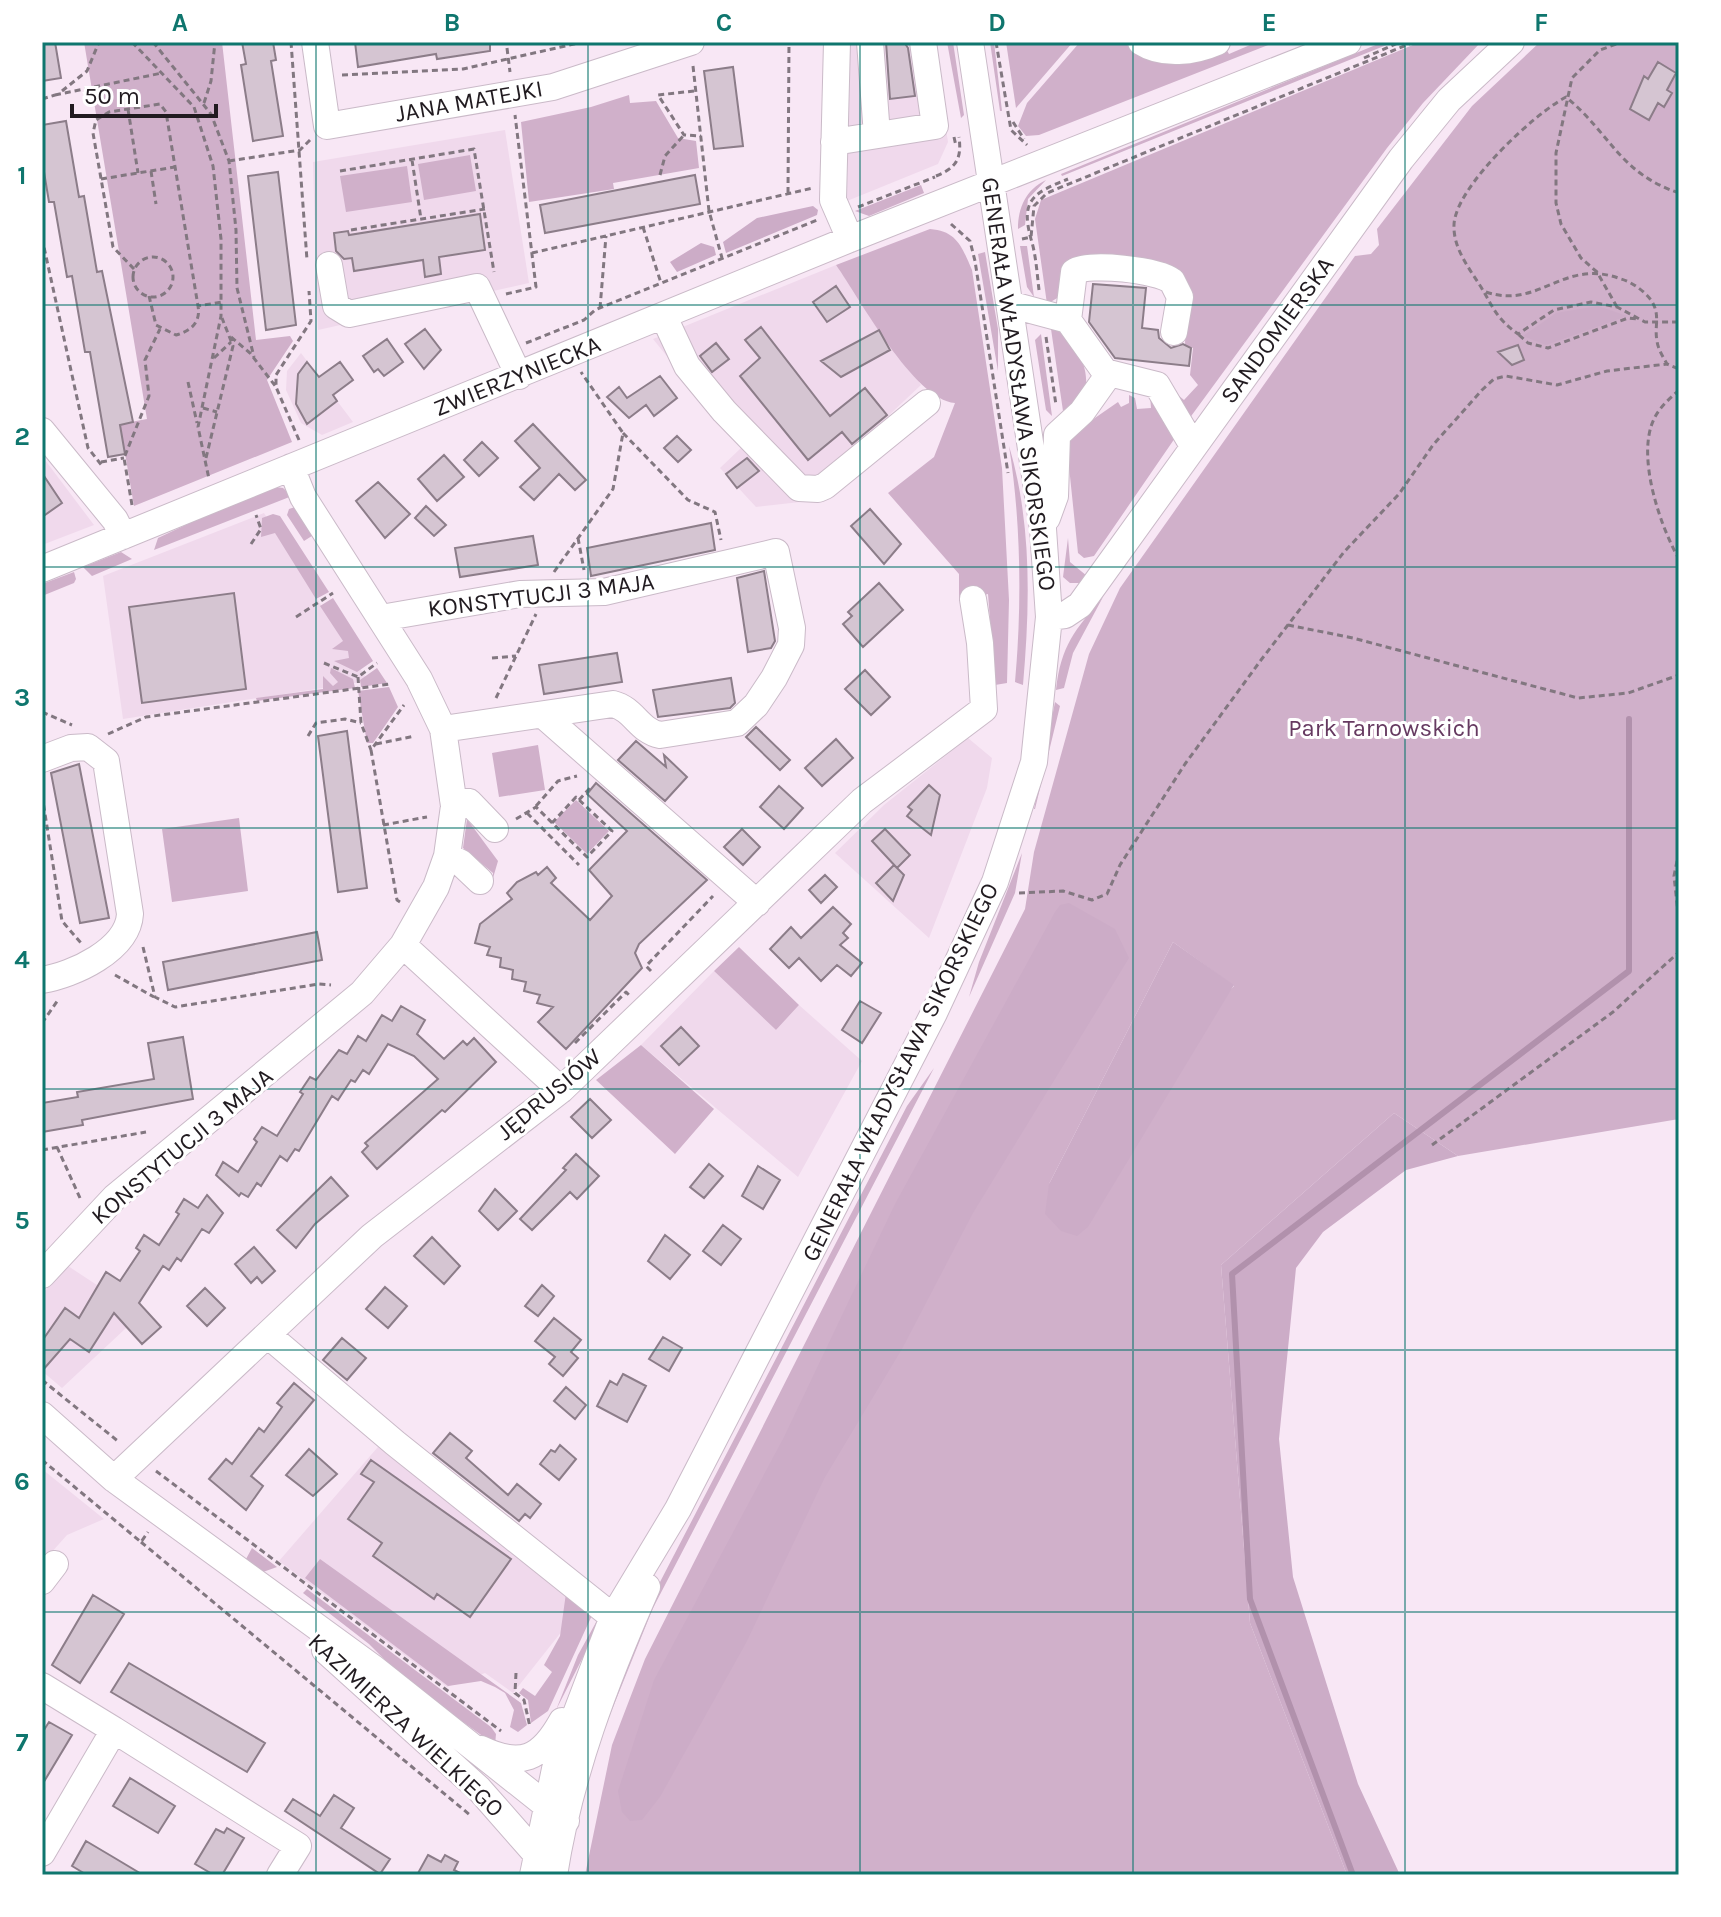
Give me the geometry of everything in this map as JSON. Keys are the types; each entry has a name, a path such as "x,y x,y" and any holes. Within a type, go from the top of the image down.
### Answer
{"street":[{"name":"JANA MATEJKI","path":"315,42 327,126 553,87 691,52"},
{"path":"837,42 833,200 850,239"},
{"path":"870,42 877,135"},
{"path":"834,142 935,126 923,42"},
{"name":"GENERAŁA WŁADYSŁAWA SIKORSKIEGO","path":"553,1817 555,1769 592,1665 613,1617 678,1509 880,1121 995,882 1034,762 1049,617 1043,529 1012,305 970,42"},
{"path":"1141,42 1161,51 1181,51 1217,42"},
{"name":"ZWIERZYNIECKA","path":"42,569 297,457 519,376 850,239 1348,42"},
{"name":"SANDOMIERSKA","path":"1049,617 1065,615 1080,605 1401,159 1449,100 1511,42"},
{"path":"1057,326 1074,272 1098,266 1152,273 1172,281 1180,297 1174,332"},
{"path":"318,269 336,306 349,314 484,287 519,376"},
{"path":"1012,305 1057,326 1109,374 1164,375 1193,446"},
{"path":"664,317 687,366 724,411 799,488 808,490 825,486 927,403"},
{"path":"1043,529 1055,496 1060,432 1082,412 1109,374"},
{"path":"42,431 115,520 123,536"},
{"name":"KONSTYTUCJI 3 MAJA","path":"42,1275 115,1197 362,993 403,945 436,887 447,856 453,800 443,729 428,694 303,497 297,457"},
{"name":"KONSTYTUCJI 3 MAJA","path":"381,618 539,593 588,593 645,584 776,552 792,628 791,645 756,705 737,723 660,735 650,733 626,708 613,704 443,729"},
{"name":"JĘDRUSIÓW","path":"114,1479 372,1236 561,1090 862,801 984,709 980,643 973,599"},
{"path":"543,715 757,903"},
{"path":"42,759 71,748 88,747 106,761 130,919 129,927 117,942 73,973 42,980"},
{"path":"453,800 469,802 495,829"},
{"path":"447,856 461,863 480,881"},
{"path":"403,945 561,1090"},
{"path":"269,1336 395,1443 613,1617"},
{"name":"KAZIMIERZA WIELKIEGO","path":"42,1415 114,1479 271,1597 372,1667 466,1741 553,1817"},
{"name":"GENERAŁA WŁADYSŁAWA SIKORSKIEGO","path":"541,1868 553,1817 678,1509"},
{"name":"KAZIMIERZA WIELKIEGO","path":"271,1597 368,1693 479,1789 541,1868"},
{"name":"KAZIMIERZA WIELKIEGO","path":"466,1741 507,1759 530,1756 549,1745 592,1665"},
{"path":"42,1686 298,1846 280,1875"},
{"path":"42,1853 114,1730"},
{"path":"479,1789 531,1819 553,1817"}],"path":[{"path":"55,95 80,80 95,57 99,42"},
{"path":"132,42 194,107 213,166 221,239 222,302 214,358 198,427"},
{"path":"153,42 204,103 229,161 236,230 237,288 254,357"},
{"path":"204,103 211,81 215,42"},
{"path":"291,42 300,150 318,269"},
{"path":"320,78 463,69 583,42"},
{"path":"788,193 789,42"},
{"path":"996,42 1011,130 1023,142 1013,122"},
{"path":"1041,302 1026,216 1029,202 1038,192 1400,42"},
{"path":"1031,237 1034,206 1047,193 1414,42"},
{"path":"1617,307 1597,272 1572,244 1557,212 1556,153 1572,78 1583,63 1600,50 1622,42"},
{"path":"691,52 709,211 722,258"},
{"path":"42,99 162,73"},
{"path":"180,91 188,84"},
{"path":"684,135 658,95 695,91"},
{"path":"1566,97 1587,114 1631,169 1652,183 1679,193"},
{"path":"1566,97 1534,120 1475,180 1455,213 1456,241 1493,313 1528,343 1548,348 1628,318 1645,322 1679,322"},
{"path":"134,269 143,259 152,256 163,259 171,267 173,279 169,289 159,296 149,296 136,288 134,269 113,247 93,133 96,120 109,112 160,104 175,167 198,306 197,321 189,330 176,335 160,329 152,317 149,296"},
{"path":"128,109 139,173"},
{"path":"484,287 536,287 514,112"},
{"path":"684,135 701,136"},
{"path":"660,175 665,156 684,135"},
{"path":"340,171 474,149 496,271 484,287"},
{"path":"229,161 300,150"},
{"path":"412,159 421,219"},
{"path":"101,179 175,167"},
{"path":"151,171 156,204"},
{"path":"522,345 584,320 600,308 722,258 838,211 852,210 935,177"},
{"path":"532,253 833,184"},
{"path":"351,230 485,209"},
{"path":"949,219 970,241 1008,473"},
{"path":"643,227 661,283"},
{"path":"600,308 606,236"},
{"path":"1018,239 1031,237"},
{"path":"42,238 88,448 101,462 100,474"},
{"path":"1484,291 1506,297 1523,296 1567,276 1597,272 1625,280 1641,290 1652,303 1659,322 1656,340 1667,364"},
{"path":"297,457 276,387 276,375 311,321 309,290"},
{"path":"198,306 222,302"},
{"path":"1518,334 1554,310 1591,302 1617,307 1645,322"},
{"path":"205,461 231,342 221,316"},
{"path":"1057,326 1060,432"},
{"path":"123,507 133,513 124,458 149,396 145,360 160,329"},
{"path":"229,335 254,357 276,387"},
{"path":"214,358 231,342"},
{"path":"1019,893 1063,891 1092,900 1107,894 1120,865 1185,764 1288,625 1344,552 1399,494 1433,445 1494,379 1518,376 1557,385 1607,371 1667,364 1679,369"},
{"path":"577,366 623,433 688,500 715,512 725,564"},
{"path":"188,382 210,483"},
{"path":"1679,390 1654,417 1648,466 1663,524 1679,559"},
{"path":"203,408 217,412"},
{"path":"487,723 537,612 539,593 613,489 623,433"},
{"path":"101,462 124,458"},
{"path":"251,544 261,529 256,515"},
{"path":"578,538 588,593"},
{"path":"296,617 333,593"},
{"path":"1288,625 1353,638 1578,698 1628,693 1679,675"},
{"path":"492,658 516,656"},
{"path":"324,663 358,677"},
{"path":"377,663 358,677 356,689 361,723 371,750 397,900"},
{"path":"105,736 146,717 390,684"},
{"path":"371,750 404,705"},
{"path":"42,712 72,725 76,736"},
{"path":"308,736 316,723 345,719 361,723"},
{"path":"376,744 415,736"},
{"path":"579,865 527,813 558,781 586,774"},
{"path":"579,800 595,783"},
{"path":"42,795 62,921 99,965 175,1007 319,984 331,985"},
{"path":"536,807 552,823 587,857 612,831 576,797 552,823"},
{"path":"383,825 427,817"},
{"path":"1679,851 1674,876 1679,922"},
{"path":"656,975 646,966 719,890"},
{"path":"130,919 143,943 155,997"},
{"path":"1432,1145 1613,1012 1679,952"},
{"path":"568,1050 626,992 634,1000"},
{"path":"42,1150 146,1132"},
{"path":"57,1147 80,1198"},
{"path":"42,1380 129,1450"},
{"path":"42,1460 479,1823"},
{"path":"149,1464 511,1739"},
{"path":"141,1542 151,1528"},
{"path":"516,1673 515,1693 524,1700 530,1727"}],"shaded area":[{"path":"850,42 932,42 948,142 938,164 847,201"},
{"path":"505,130 529,283 318,330 313,162"},
{"path":"813,206 818,210 817,215 726,253 723,242 757,218"},
{"path":"701,243 714,247 716,255 677,272 670,262"},
{"path":"836,265 921,385 888,416 902,434 827,499 756,507 720,468 741,448 653,339"},
{"path":"1598,306 1627,316 1546,345 1523,336 1556,313"},
{"path":"301,353 353,422 322,435 301,423 286,390 287,371"},
{"path":"42,456 94,525 42,545"},
{"path":"264,513 368,681 123,719 103,576"},
{"path":"968,738 992,758 987,788 929,938 835,853 884,805"},
{"path":"1069,903 1115,929 1129,958 973,1213 902,1349 824,1479 746,1643 660,1797 642,1820 630,1821 622,1812 618,1791 654,1680 784,1437 895,1204 1055,912 1060,905"},
{"path":"1173,942 1234,985 1088,1227 1077,1236 1061,1231 1045,1214 1049,1184"},
{"path":"714,971 776,1030 799,1005 862,1061 798,1177 641,1045"},
{"path":"1394,1113 1458,1156 1406,1170 1323,1232 1296,1268 1279,1439 1293,1577 1358,1784 1400,1875 1347,1875 1250,1623 1221,1265"},
{"path":"68,1266 141,1314 62,1388 42,1371 42,1294"},
{"path":"384,1440 585,1602 513,1693 485,1673 447,1687 279,1561"},
{"path":"42,1469 104,1519 67,1535 42,1563"}],"green space":[{"path":"84,42 222,42 256,340 290,336 293,341 267,380 292,442 134,506 120,424 147,419"},
{"path":"947,42 953,42 964,115 961,118"},
{"path":"990,42 994,42 1002,111 1000,111"},
{"path":"1006,42 1073,42 1016,108"},
{"path":"1080,42 1125,42 1132,51 1225,47 1229,54 1257,42 1276,42 1039,135 1026,136 1018,126 1027,103"},
{"path":"1383,42 1394,42 1061,174"},
{"path":"1420,42 1481,42 1423,103 1387,148 1189,419 1173,391 1184,400 1198,385 1190,375 1193,348 1185,346 1186,297 1083,261 1059,297 1047,304 1035,219 1041,200"},
{"name":"Park Tarnowskich","path":"1540,42 1679,42 1679,1119 1458,1156 1394,1113 1221,1265 1250,1623 1347,1875 585,1875 612,1745 645,1659 1025,909 1034,852 1089,654 1120,588 1355,256 1371,254 1379,245 1377,229 1472,106","holes":["1173,942 1234,986 1049,1184"]},
{"path":"629,95 630,103 656,101 678,138 696,141 699,168 613,183 614,189 529,202 521,122 591,107"},
{"path":"470,155 476,191 424,200 418,164"},
{"path":"407,166 412,202 346,212 340,176"},
{"path":"1046,180 1028,199 1025,225 1018,229 1024,200"},
{"path":"921,185 924,193 869,216 855,211"},
{"path":"930,229 953,237 972,270 1002,468 1009,600 1007,683 995,685 988,594 959,601 959,574 888,493 934,457 955,403 939,398 906,367 836,265"},
{"path":"1020,246 1027,246 1034,297 1027,287"},
{"path":"985,252 998,329 998,371 978,254"},
{"path":"1051,329 1073,344 1085,372 1083,393 1063,411"},
{"path":"1041,334 1052,416 1046,410 1035,340"},
{"path":"1129,395 1135,398 1137,409 1151,408 1150,395 1175,438 1094,556 1084,558 1078,553 1066,438 1118,402 1121,407 1129,403"},
{"path":"1009,446 1022,505 1027,564 1023,685 1015,682 1019,564"},
{"path":"268,486 283,488 292,496 154,550 158,538"},
{"path":"298,506 315,534 304,541 287,515 289,509"},
{"path":"273,514 280,516 329,592 316,599 275,533 261,537 262,518"},
{"path":"1068,538 1070,562 1087,576 1079,583 1070,583 1063,577"},
{"path":"121,552 132,559 92,576 83,567"},
{"path":"74,572 74,583 42,596 42,584"},
{"path":"1103,597 1073,653 1064,688 1056,690 1058,674 1071,639"},
{"path":"333,598 373,661 357,672 334,661 349,658 348,651 332,649 343,641 320,606"},
{"path":"331,668 353,679 355,688 257,701 256,698 323,689 323,676 333,686 338,682 330,673"},
{"path":"377,668 387,683 361,687 360,680"},
{"path":"389,687 398,707 373,743 367,743 358,691"},
{"path":"1055,702 1060,706 1034,809"},
{"path":"538,745 545,790 499,797 492,753"},
{"path":"576,800 609,831 587,854 554,822"},
{"path":"239,818 248,891 172,902 162,829"},
{"path":"467,819 498,861 493,878 493,873 463,848"},
{"path":"1022,853 1015,893 969,997 979,962"},
{"path":"739,947 799,1005 776,1030 714,971"},
{"path":"641,1045 714,1109 675,1154 596,1080"},
{"path":"934,1068 653,1608 605,1727 646,1609 907,1106"},
{"path":"252,1548 277,1567 263,1572 246,1559"},
{"path":"320,1559 521,1703 527,1725 518,1732 510,1727 514,1710 505,1693 481,1681 448,1686 305,1578"},
{"path":"307,1589 491,1727 496,1734 495,1745 406,1681 369,1644 303,1593"},
{"path":"566,1593 594,1611 548,1711 531,1723 528,1700 519,1693 523,1688 535,1696 552,1672 544,1665 560,1636"},
{"path":"600,1615 603,1618 556,1710 578,1655"}],"building":[{"path":"42,42 55,42 61,78 42,81"},
{"path":"242,42 273,42 276,60 271,61 283,136 253,141 241,65 246,64"},
{"path":"355,42 490,42 490,51 437,59 436,54 358,67"},
{"path":"886,42 904,42 908,48 915,96 890,99"},
{"path":"1658,62 1676,73 1667,90 1672,93 1664,107 1658,103 1649,120 1630,109 1644,76 1648,79"},
{"path":"733,67 743,146 714,149 704,71"},
{"path":"66,121 79,197 84,196 97,272 102,271 133,422 120,425 125,454 108,457 90,352 85,352 72,276 67,277 54,202 49,202 42,160 42,125"},
{"path":"278,172 296,325 266,330 248,176"},
{"path":"695,175 700,204 545,233 540,205"},
{"path":"480,214 485,250 439,257 441,274 425,277 423,260 354,271 352,258 344,259 336,251 334,233 348,231 349,235"},
{"path":"1093,284 1146,288 1142,328 1158,330 1159,338 1171,348 1183,344 1191,348 1189,366 1115,358 1089,322"},
{"path":"836,286 850,307 827,322 813,302"},
{"path":"761,327 830,416 865,388 887,415 852,444 842,432 808,460 740,376 760,358 745,340"},
{"path":"425,329 441,350 424,369 405,344"},
{"path":"879,330 890,350 841,377 821,361"},
{"path":"387,339 403,362 384,376 378,369 374,372 363,356"},
{"path":"716,343 729,359 712,372 700,356"},
{"path":"1518,345 1524,360 1512,365 1498,352"},
{"path":"307,362 319,377 340,362 353,380 333,395 337,401 307,424 296,404 298,374"},
{"path":"660,376 677,398 654,416 646,405 629,418 607,397 619,387 627,398"},
{"path":"533,424 586,480 575,490 559,474 534,500 520,487 540,468 515,441"},
{"path":"677,436 691,450 678,462 664,448"},
{"path":"482,442 498,458 479,476 464,460"},
{"path":"444,455 464,477 437,501 418,479"},
{"path":"747,458 759,471 737,488 726,474"},
{"path":"42,473 62,503 42,517"},
{"path":"378,482 410,514 385,538 356,501"},
{"path":"426,506 446,525 434,536 415,518"},
{"path":"870,509 901,544 884,564 851,526"},
{"path":"711,523 715,550 591,576 587,548"},
{"path":"533,536 538,565 460,577 455,548"},
{"path":"764,571 775,641 771,648 748,652 737,578"},
{"path":"879,583 903,610 863,647 843,624 852,616 848,612"},
{"path":"234,593 246,689 142,703 129,607"},
{"path":"617,653 622,682 544,694 539,665"},
{"path":"865,670 890,697 871,715 845,689"},
{"path":"731,678 735,703 730,708 658,717 653,690"},
{"path":"756,727 790,760 780,770 746,737"},
{"path":"347,731 367,888 338,892 318,736"},
{"path":"836,739 853,758 822,786 805,768"},
{"path":"636,741 666,767 664,755 687,777 665,801 618,760"},
{"path":"79,764 109,918 80,923 51,773"},
{"path":"596,783 707,880 639,944 635,953 642,968 566,1049 538,1022 553,1007 537,1003 540,995 524,991 526,982 512,979 513,970 500,967 501,958 487,955 490,947 475,943 480,924 512,899 507,893 517,882 536,872 538,875 547,867 556,878 551,883 590,920 612,896 589,870 627,831 587,794"},
{"path":"929,785 940,795 931,835 907,816 912,810 908,807"},
{"path":"779,786 803,808 784,829 760,807"},
{"path":"742,829 760,847 743,865 724,847"},
{"path":"885,829 910,855 897,868 872,841"},
{"path":"894,865 904,875 893,901 876,883"},
{"path":"825,875 837,887 821,903 809,890"},
{"path":"833,907 851,924 843,933 848,938 840,945 862,963 851,976 837,965 821,981 799,958 789,968 770,949 791,927 801,938"},
{"path":"317,932 322,960 168,990 163,962"},
{"path":"860,1001 881,1013 862,1043 842,1030"},
{"path":"401,1006 425,1020 417,1034 444,1059 463,1041 467,1045 474,1038 496,1062 445,1112 442,1110 377,1169 362,1152 368,1146 365,1143 438,1079 414,1056 388,1044 369,1074 363,1070 355,1082 351,1080 338,1100 332,1096 299,1151 295,1149 287,1161 280,1156 261,1186 257,1183 248,1197 241,1193 239,1196 216,1175 223,1162 238,1172 257,1142 254,1139 262,1127 277,1136 310,1077 316,1080 339,1050 347,1054 358,1036 366,1041 382,1015 392,1021"},
{"path":"681,1027 699,1046 679,1065 661,1046"},
{"path":"183,1037 193,1099 82,1120 83,1125 42,1132 42,1103 78,1097 77,1092 154,1079 148,1043"},
{"path":"590,1099 611,1120 592,1138 571,1117"},
{"path":"576,1154 599,1176 577,1199 570,1192 532,1230 520,1219 566,1170 563,1168"},
{"path":"709,1164 723,1176 704,1198 690,1187"},
{"path":"758,1166 780,1180 763,1209 742,1196"},
{"path":"331,1177 348,1196 315,1224 296,1248 277,1230"},
{"path":"495,1189 517,1211 498,1230 479,1211"},
{"path":"207,1195 223,1213 209,1233 202,1229 181,1261 177,1258 169,1270 163,1266 139,1303 161,1327 142,1344 114,1313 89,1352 70,1339 42,1371 42,1341 65,1308 79,1318 106,1272 120,1281 140,1251 136,1248 144,1235 159,1245 179,1214 176,1212 184,1199 198,1208"},
{"path":"723,1225 741,1239 721,1265 703,1251"},
{"path":"665,1235 690,1255 670,1279 648,1261"},
{"path":"432,1237 460,1266 444,1284 414,1256"},
{"path":"254,1247 275,1271 262,1283 257,1277 251,1283 235,1264"},
{"path":"542,1285 554,1296 538,1316 525,1306"},
{"path":"385,1287 407,1306 388,1328 366,1309"},
{"path":"205,1288 225,1308 207,1326 187,1306"},
{"path":"554,1318 581,1340 571,1352 578,1358 563,1376 549,1364 555,1357 535,1341"},
{"path":"663,1337 682,1348 669,1371 649,1359"},
{"path":"342,1338 366,1358 347,1380 323,1360"},
{"path":"623,1374 646,1386 627,1422 597,1406 610,1381 617,1385"},
{"path":"294,1383 314,1400 251,1476 263,1486 246,1510 209,1479 226,1459 232,1464 259,1428 264,1432 282,1407 277,1403"},
{"path":"566,1387 586,1405 575,1419 554,1401"},
{"path":"450,1433 472,1451 466,1458 508,1495 517,1484 541,1504 530,1518 525,1514 519,1521 433,1453"},
{"path":"560,1445 576,1459 559,1480 540,1464 551,1450 555,1452"},
{"path":"309,1449 337,1474 313,1496 286,1475"},
{"path":"371,1460 511,1559 470,1617 437,1594 434,1599 373,1556 382,1543 348,1519 374,1482 361,1474"},
{"path":"93,1595 124,1614 80,1683 52,1665"},
{"path":"129,1663 265,1743 247,1772 111,1692"},
{"path":"49,1722 72,1735 42,1785 42,1733"},
{"path":"130,1778 175,1806 158,1833 113,1806"},
{"path":"334,1795 354,1808 341,1828 390,1859 380,1874 285,1811 293,1799 320,1816"},
{"path":"227,1828 244,1838 222,1875 214,1875 195,1864 216,1829 224,1833"},
{"path":"86,1841 143,1875 87,1875 72,1866"},
{"path":"428,1855 441,1862 445,1855 458,1862 454,1870 464,1875 417,1875"}],"waterway":[{"path":"1353,1875 1250,1599 1232,1274 1629,971 1629,719"}]}
